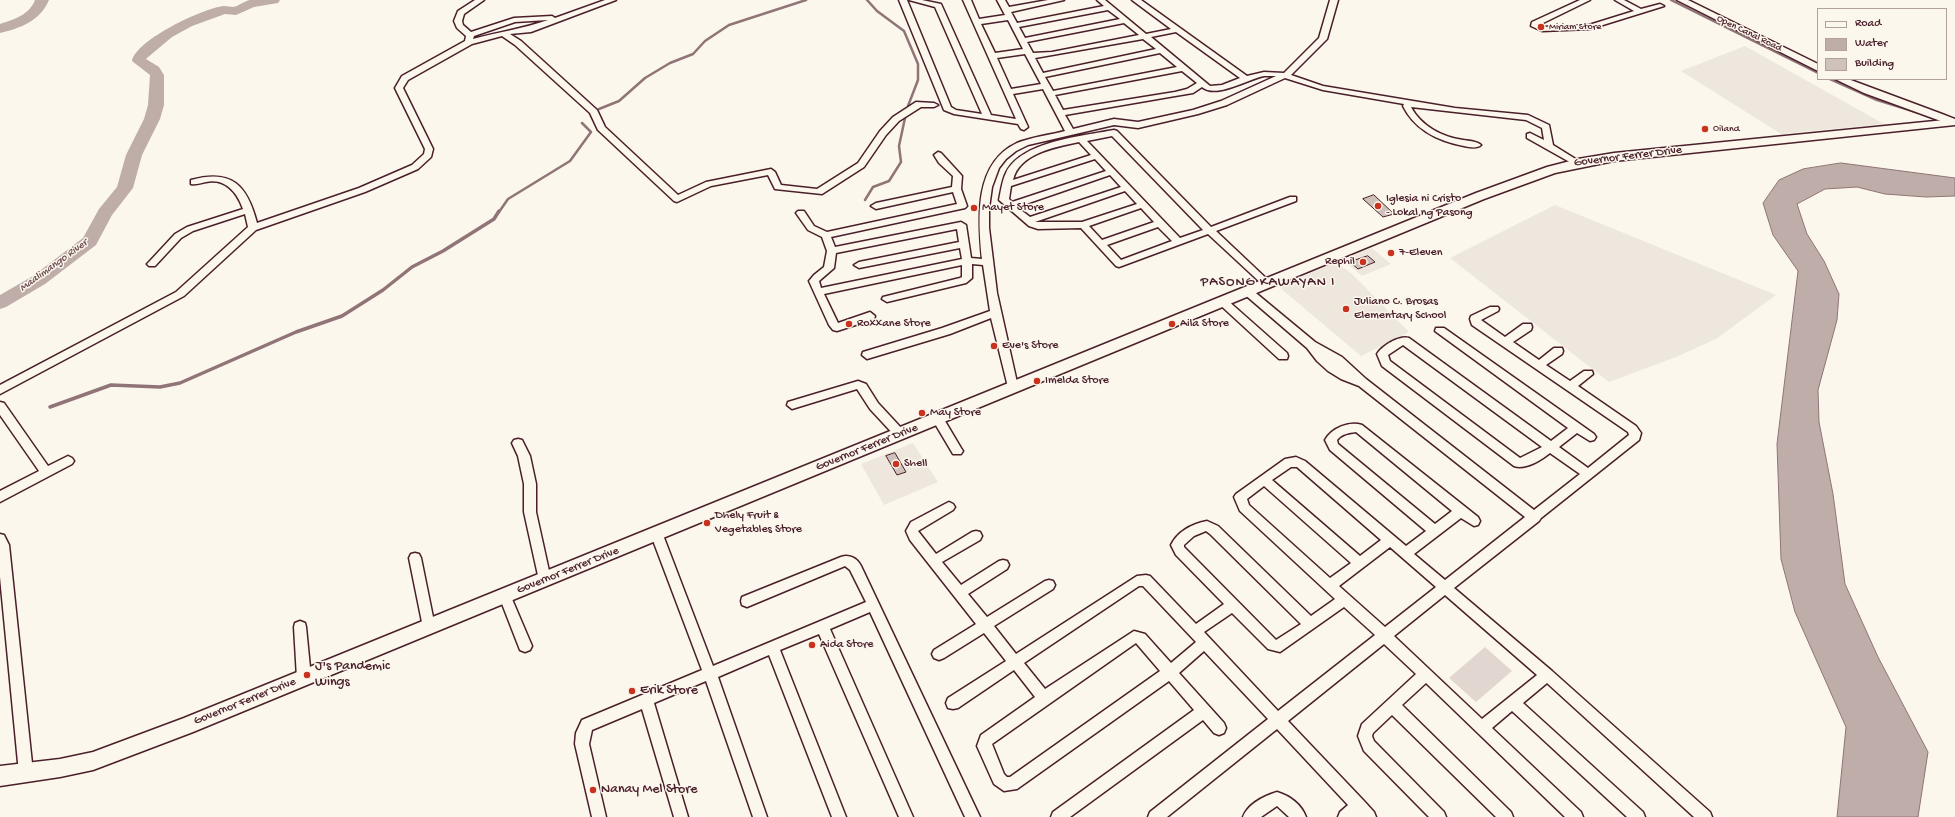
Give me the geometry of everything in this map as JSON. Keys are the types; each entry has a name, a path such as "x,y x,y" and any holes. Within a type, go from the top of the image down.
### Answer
{"main road":[{"name":"Governor Ferrer Drive","path":"0,776 60,768 93,760 186,726 657,535 1222,301 1533,175 1578,163 1614,157 1954,122"}],"street":[{"path":"470,39 458,21 461,13 480,0"},
{"path":"470,39 528,30 612,0"},
{"path":"903,0 947,108 954,112 1023,124 967,0"},
{"path":"913,0 938,6 988,118"},
{"path":"1001,0 1070,132"},
{"path":"977,22 1060,0"},
{"path":"1101,0 1208,88 1218,89 1264,74 1286,75 1307,84 1323,88 1455,110 1528,118 1546,127 1549,145"},
{"path":"1136,0 1246,79"},
{"path":"1013,388 994,313 987,262 984,213 988,181 998,161 1015,146 1118,122 1138,125 1195,112 1224,103 1286,75 1323,38 1334,0"},
{"path":"1586,0 1535,24 1535,26 1542,29 1590,27 1639,11 1660,6 1648,0"},
{"path":"1619,0 1639,11"},
{"name":"Open Canal Road","path":"1681,0 1817,68"},
{"path":"1015,26 1110,8"},
{"path":"0,390 180,294 196,281 237,240 252,228 362,190 415,167 428,155 429,149 399,88 404,78 418,72 470,39 514,20 560,18"},
{"path":"1023,41 1126,20"},
{"path":"993,56 1030,53 1052,54 1177,30"},
{"path":"503,33 518,43 594,112 601,128 677,199 709,184 771,172 778,187 819,192 861,164 883,133 896,119 919,104 934,104"},
{"path":"1041,76 1161,50"},
{"path":"1050,94 1183,68"},
{"path":"1842,80 1867,91 1954,122"},
{"path":"1059,112 1175,94 1190,91 1202,84"},
{"path":"1009,92 1046,86"},
{"path":"1412,102 1407,106 1410,112 1435,135 1450,141 1477,145"},
{"path":"1142,205 1083,226 1038,226 1028,221 1004,200 1010,172 1024,158 1041,148 1114,133 1210,231 1266,283"},
{"path":"1530,136 1549,145 1578,163"},
{"path":"1082,140 1178,242"},
{"path":"887,299 964,281 967,278 967,261 961,225 963,216 962,206 956,189 958,176 954,171 941,162 938,155"},
{"path":"1008,184 1096,156"},
{"path":"1010,206 1111,172"},
{"path":"194,182 211,177 218,177 239,191 249,210 252,228"},
{"path":"1028,221 1126,188"},
{"path":"876,206 956,189"},
{"path":"1083,226 1119,264 1293,199"},
{"path":"801,213 811,228 826,235 962,206"},
{"path":"152,264 178,236 190,229 249,210"},
{"path":"1100,244 1159,223"},
{"path":"832,251 961,225"},
{"path":"826,235 832,251 829,268 816,277 814,281 818,292 836,326 838,327 870,316"},
{"path":"859,265 964,244"},
{"path":"906,255 913,272"},
{"path":"818,292 967,261 987,262"},
{"path":"1247,291 1311,345 1318,356 1328,366 1345,377 1362,382 1535,518"},
{"path":"1222,301 1283,356"},
{"path":"1155,817 1278,721 1445,586 1535,518 1635,437 1632,429 1476,322 1476,319 1494,309"},
{"path":"867,355 946,331 994,313"},
{"path":"1505,342 1526,327"},
{"path":"1440,331 1590,437"},
{"path":"1576,428 1550,446 1524,464 1518,463 1386,363 1382,354 1398,343 1405,341 1550,446 1589,475"},
{"path":"1539,365 1558,351"},
{"path":"1570,386 1588,374"},
{"path":"792,405 858,385 862,387 874,406 900,434"},
{"path":"0,406 47,473"},
{"path":"938,419 957,450"},
{"path":"1435,531 1334,447 1331,440 1334,434 1346,429 1358,428 1474,521"},
{"path":"518,443 524,456 530,484 530,512 545,580"},
{"path":"0,497 68,462"},
{"path":"1576,817 1384,635 1244,508 1240,497 1289,462 1301,464 1547,675 1705,817"},
{"path":"1264,480 1360,563"},
{"path":"949,507 915,526 912,531 914,536 1044,698"},
{"path":"1406,553 1461,511"},
{"path":"1310,624 1214,530 1207,526 1200,527 1179,541 1177,545 1180,551 1273,644 1280,646 1344,600"},
{"path":"657,535 710,674 760,817"},
{"path":"934,561 976,536"},
{"path":"0,539 3,545 26,773"},
{"path":"1329,586 1390,540"},
{"path":"415,558 428,627"},
{"path":"748,601 845,562 851,562 855,566 973,817"},
{"path":"960,592 1003,565"},
{"path":"954,703 1137,581 1146,580 1369,817"},
{"path":"939,654 1049,585"},
{"path":"505,596 525,646"},
{"path":"599,817 582,744 582,733 587,725 873,605"},
{"path":"1194,632 1233,605"},
{"path":"822,626 906,817"},
{"path":"300,627 304,678"},
{"path":"1204,643 1170,672 1012,784 1004,784 999,779 984,746 986,740 1044,698 1134,637 1140,638 1170,672 1219,728"},
{"path":"772,647 839,817"},
{"path":"1425,675 1367,728 1365,736 1369,746 1439,817"},
{"path":"1482,727 1547,675"},
{"path":"646,700 681,817"},
{"path":"1513,703 1638,817"},
{"path":"1392,705 1506,817"},
{"path":"1058,817 1204,711"},
{"path":"1250,817 1268,802 1277,799 1285,802 1299,817"},
{"path":"1345,817 1358,806"}],"shaded area":[{"path":"1745,46 1884,124 1781,134 1681,71"},
{"path":"1555,205 1776,295 1716,339 1676,357 1609,382 1450,258"},
{"path":"1372,248 1391,264 1362,276 1343,260"},
{"name":"Juliano C. Brosas Elementary School","path":"1336,262 1352,274 1409,332 1361,356 1279,287"},
{"path":"913,443 938,482 884,505 861,464"},
{"path":"1485,647 1512,671 1476,702 1449,678"}],"water":[{"path":"1841,163 1955,178 1955,196 1926,197 1885,194 1857,187 1825,189 1797,204 1807,234 1824,261 1839,294 1837,320 1818,390 1819,422 1833,494 1845,584 1878,657 1928,752 1918,817 1837,817 1846,727 1795,612 1781,559 1777,444 1798,271 1773,235 1763,203 1779,180 1803,169"}],"building":[{"name":"Iglesia ni Cristo - Lokal ng Pasong","path":"1374,195 1394,214 1383,217 1363,199"},
{"name":"Rephil","path":"1368,256 1375,262 1358,269 1350,262"},
{"name":"Shell","path":"895,453 906,472 897,475 886,456"}],"waterway":[{"path":"0,29 31,16 42,0"},
{"name":"Maalimango River","path":"0,303 39,280 90,241 105,213 125,188 134,155 152,119 156,105 157,75 154,70 139,61 140,56 167,34 187,23 224,10 236,11 250,4 273,0"},
{"path":"599,109 619,101 645,78 670,63 693,54 705,41 729,25 806,0"},
{"path":"867,0 877,11 904,31 918,64 918,80 908,106"},
{"path":"1671,0 1817,73"},
{"path":"1832,80 1877,100 1919,113"},
{"path":"865,200 873,187 889,181 901,162 899,146 905,118"},
{"path":"499,212 508,199 570,161 591,132 582,123"},
{"path":"50,407 111,385 160,387 180,383 296,332 342,316 383,290 412,267 443,251 494,219 499,211"}],"place":[{"name":"Miriam Store","path":"1541,27"},
{"name":"Oiland","path":"1705,129"},
{"name":"Iglesia ni Cristo - Lokal ng Pasong","path":"1378,206"},
{"name":"Mayet Store","path":"974,208"},
{"name":"7-Eleven","path":"1391,253"},
{"name":"Rephil","path":"1363,262"},
{"name":"Juliano C. Brosas Elementary School","path":"1346,309"},
{"name":"Roxxane Store","path":"849,324"},
{"name":"Aila Store","path":"1172,324"},
{"name":"Eve's Store","path":"994,346"},
{"name":"Imelda Store","path":"1037,381"},
{"name":"May Store","path":"922,413"},
{"name":"Shell","path":"896,464"},
{"name":"Dhely Fruit & Vegetables Store","path":"707,523"},
{"name":"Aida Store","path":"812,645"},
{"name":"J's Pandemic Wings","path":"307,675"},
{"name":"Erik Store","path":"632,691"},
{"name":"Nanay Mel Store","path":"593,790"}],"district":[{"name":"PASONG KAWAYAN I","path":"1268,283"}]}
